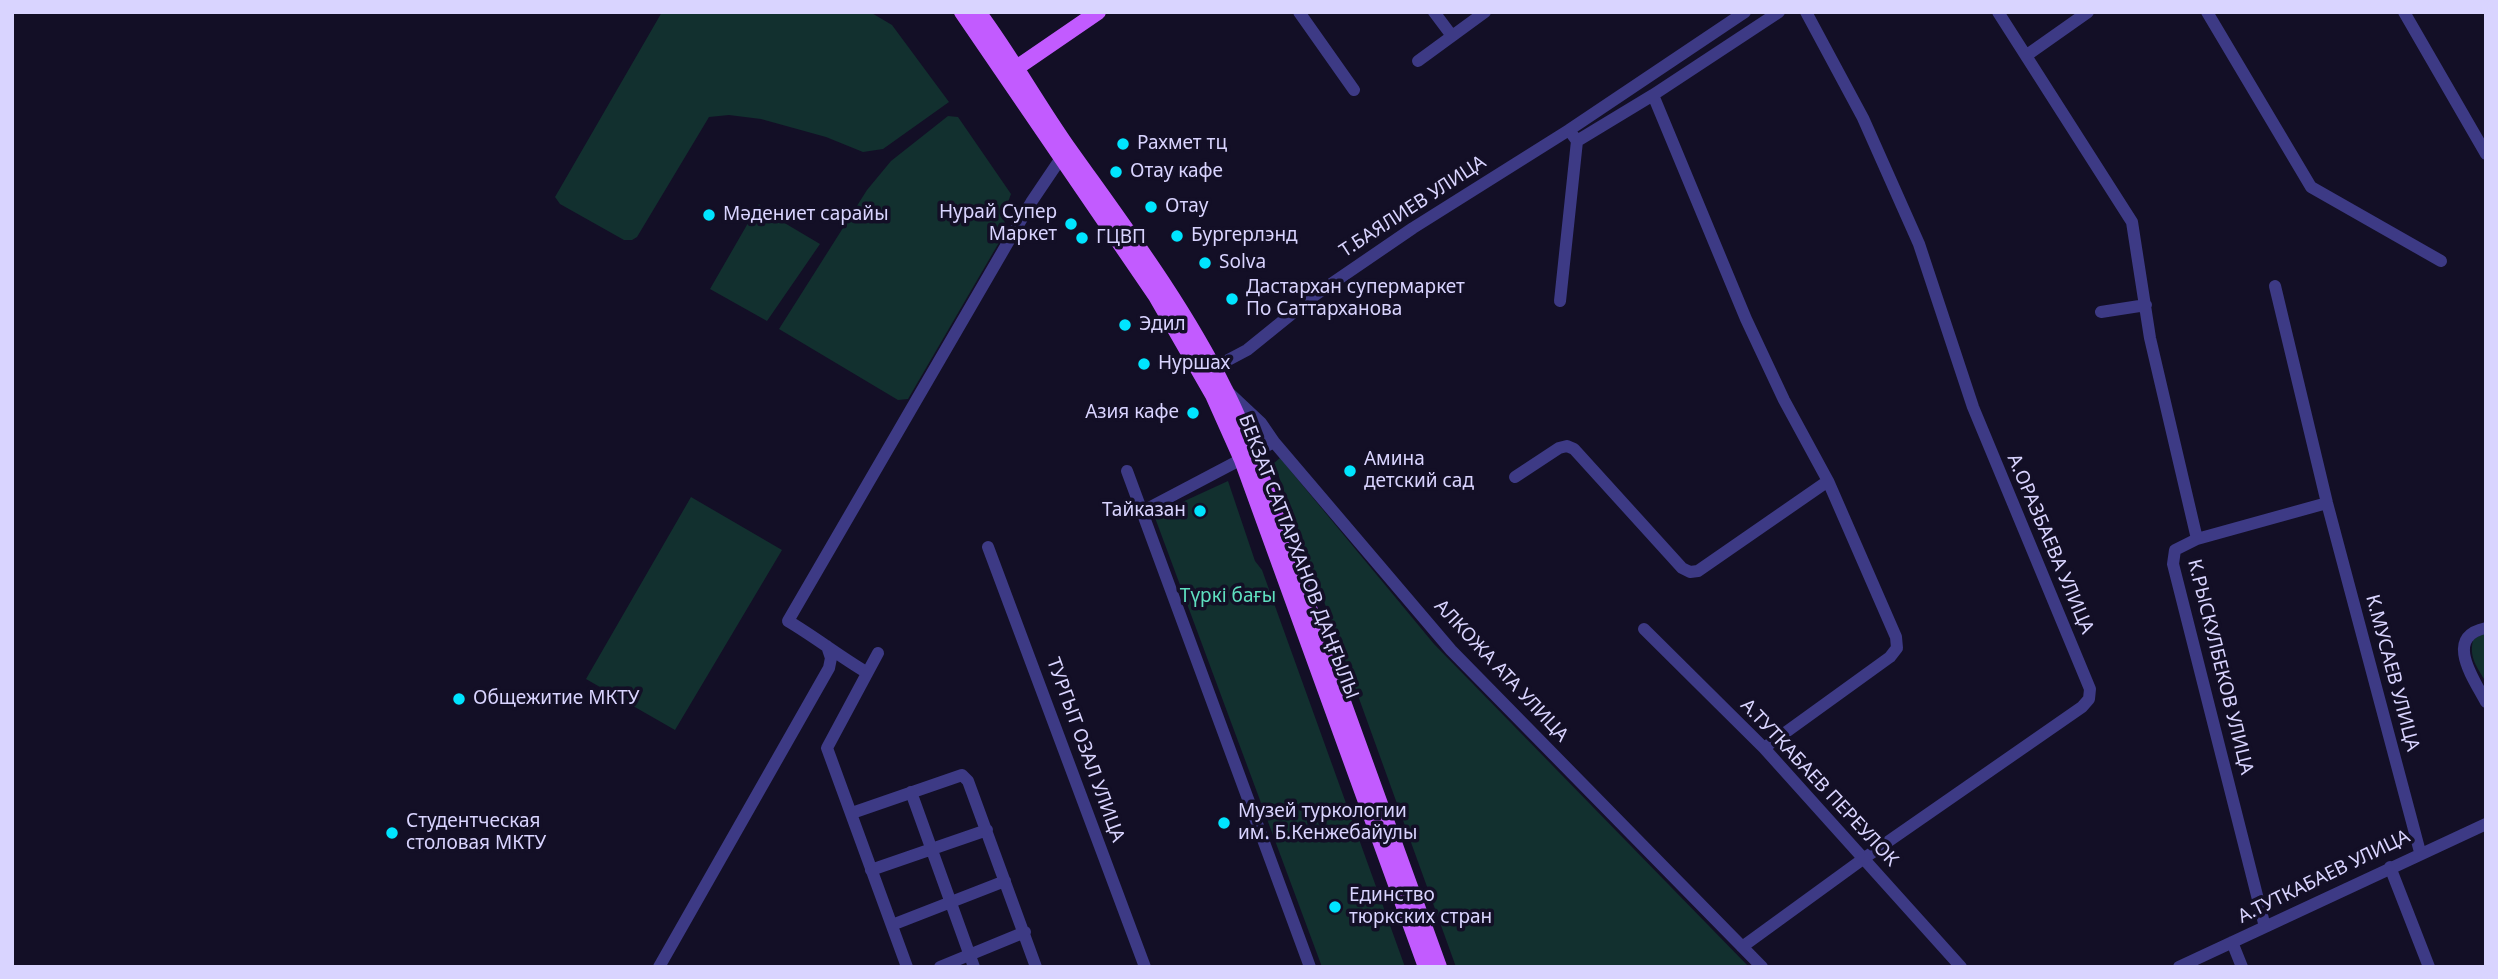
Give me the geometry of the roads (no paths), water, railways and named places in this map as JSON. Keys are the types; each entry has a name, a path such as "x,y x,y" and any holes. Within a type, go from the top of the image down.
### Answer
{"main road":[{"name":"БЕКЗАТ САТТАРХАНОВ ДАҢҒЫЛЫ","path":"962,12 1012,71 1102,192 1167,289 1225,390 1426,967"},
{"name":"БЕКЗАТ САТТАРХАНОВ ДАҢҒЫЛЫ","path":"978,12 1061,158 1156,296 1248,456 1439,967"},
{"path":"1012,71 1098,12"}],"street":[{"path":"1299,12 1354,90"},
{"path":"1434,12 1452,36"},
{"path":"1418,61 1485,12"},
{"name":"Т.БАЯЛИЕВ УЛИЦА","path":"1213,368 1247,349 1315,295 1402,236 1569,130 1745,12"},
{"path":"1577,141 1653,95 1779,12"},
{"name":"А.ОРАЗБАЕВА УЛИЦА","path":"1742,947 1863,859 2082,707 2089,699 2090,689 1973,407 1919,244 1863,118 1806,12"},
{"name":"К.РЫСКУЛБЕКОВ УЛИЦА","path":"1998,12 2132,222 2150,338 2197,539 2175,550 2173,564 2265,927"},
{"path":"2026,55 2088,12"},
{"path":"2207,12 2311,187 2441,261"},
{"path":"2404,12 2486,154"},
{"path":"1653,95 1746,319 1784,400 1828,481 1896,637 1897,648 1890,657 1764,748"},
{"path":"1560,301 1577,141 1569,130"},
{"path":"866,672 788,621 1032,201 1061,158"},
{"name":"К.МУСАЕВ УЛИЦА","path":"2275,286 2327,503 2420,852"},
{"path":"2101,312 2146,305"},
{"name":"АЛКОЖА АТА УЛИЦА","path":"1225,390 1261,423 1274,442 1451,650 1762,967"},
{"path":"1143,511 1274,442"},
{"path":"1515,477 1559,448 1567,446 1574,449 1682,568 1690,572 1698,571 1828,481"},
{"path":"1127,471 1310,967"},
{"path":"2197,539 2327,503"},
{"name":"ТУРГЫТ ОЗАЛ УЛИЦА","path":"988,547 1145,967"},
{"path":"2486,628 2469,636 2464,647 2464,658 2486,702"},
{"name":"А.ТУТКАБАЕВ ПЕРЕУЛОК","path":"1644,629 1764,748 1961,967"},
{"path":"659,967 829,668 831,658 826,645"},
{"path":"878,653 827,748 908,967"},
{"path":"852,813 962,775 968,781 1037,967"},
{"path":"911,792 971,960"},
{"name":"А.ТУТКАБАЕВ УЛИЦА","path":"2179,967 2420,852 2486,824"},
{"path":"871,870 987,830"},
{"path":"2390,867 2429,967"},
{"path":"892,925 1005,881"},
{"path":"940,967 971,960 1025,932"},
{"path":"2232,942 2242,967"}],"place":[{"name":"Рахмет тц","path":"1123,144"},
{"name":"Отау кафе","path":"1116,172"},
{"name":"Отау","path":"1151,207"},
{"name":"Мәдениет сарайы","path":"709,215"},
{"name":"Нурай Супер Маркет","path":"1071,224"},
{"name":"Бургерлэнд","path":"1177,236"},
{"name":"ГЦВП","path":"1082,238"},
{"name":"Solva","path":"1205,263"},
{"name":"Дастархан супермаркет По Саттарханова","path":"1232,299"},
{"name":"Эдил","path":"1125,325"},
{"name":"Нуршах","path":"1144,364"},
{"name":"Азия кафе","path":"1193,413"},
{"name":"Амина детский сад","path":"1350,471"},
{"name":"Тайказан","path":"1200,511"},
{"name":"Общежитие МКТУ","path":"459,699"},
{"name":"Музей туркологии им. Б.Кенжебайулы","path":"1224,823"},
{"name":"Студентческая столовая МКТУ","path":"392,833"},
{"name":"Единство тюркских стран","path":"1335,907"}],"park label":[{"name":"Түркі бағы","path":"1228,597"}]}
